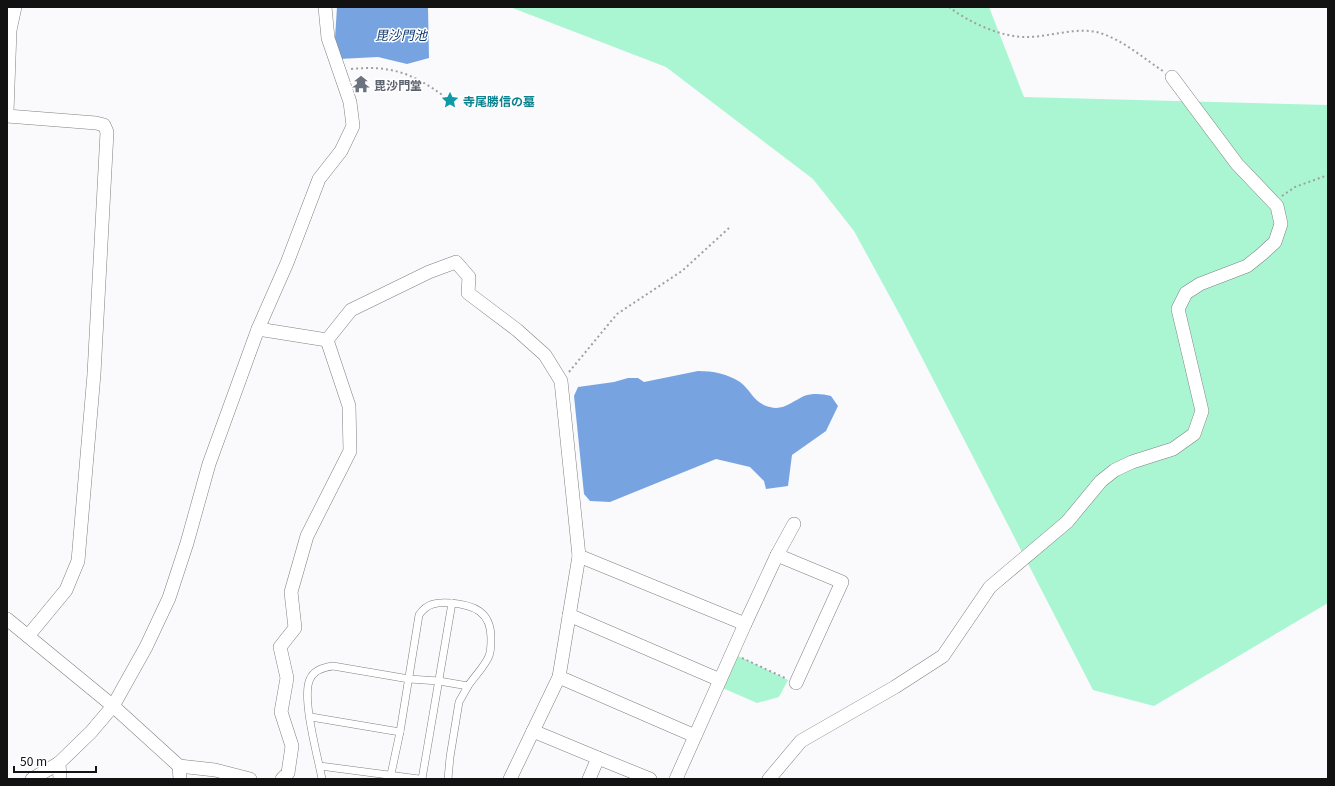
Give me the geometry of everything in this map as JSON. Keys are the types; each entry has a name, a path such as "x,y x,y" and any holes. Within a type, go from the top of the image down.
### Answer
{"street":[{"path":"7,112 10,30 16,7"},
{"path":"32,779 59,763 91,732 113,706 146,646 169,598 187,543 209,464 258,330 287,263 319,179 341,151 353,126 350,102 328,38 326,7"},
{"path":"769,779 801,741 895,687 943,656 990,587 1067,522 1101,481 1115,470 1132,462 1173,449 1194,434 1202,411 1178,309 1186,293 1200,284 1247,266 1275,242 1282,224 1277,206 1237,164 1172,77"},
{"path":"7,116 96,123 104,125 107,132 94,374 78,561 66,590 28,636"},
{"path":"327,340 351,310 429,272 456,262 469,277 468,293 517,330 545,355 561,381 579,556 559,677 510,779"},
{"path":"258,330 327,340"},
{"path":"282,779 288,773 292,746 281,712 287,678 280,647 295,628 291,592 307,536 350,451 349,406 327,340"},
{"path":"676,779 745,624 777,555 794,524"},
{"path":"777,555 842,582 796,684"},
{"path":"579,556 745,624"},
{"path":"569,615 720,680"},
{"path":"7,619 113,706 179,766 215,770 250,779"},
{"path":"559,677 695,736"},
{"path":"533,731 650,779"},
{"path":"589,779 598,758"},
{"path":"59,763 60,779"},
{"path":"179,766 180,779"}],"lane":[{"path":"390,777 400,732 419,615 423,608 430,604 440,602 465,604 481,611 491,626 489,656 468,686 459,702 448,779"},
{"path":"320,766 390,777 420,779 452,603"},
{"path":"322,779 306,694 310,678 323,667 333,666 409,679 439,681 468,686"},
{"path":"311,717 400,732"}],"path":[{"path":"949,7 959,15 1003,35 1027,38 1083,30 1100,33 1116,40 1172,77"},
{"path":"340,70 364,68 405,72 426,83 445,97"},
{"path":"1274,203 1295,187 1328,175"},
{"path":"561,381 617,314 682,271 729,228"},
{"path":"732,653 796,684"}],"green space":[{"path":"510,7 989,7 1024,97 1328,105 1328,603 1154,706 1093,690 901,317 854,231 813,179 666,67"},
{"path":"732,653 788,680 779,697 757,703 718,686"}],"water":[{"name":"毘沙門池","path":"337,7 428,7 429,58 407,64 378,57 339,59 335,38"},
{"path":"698,371 720,374 735,379 744,385 756,400 770,407 784,407 804,396 814,394 831,396 838,406 826,431 792,455 788,486 766,489 764,481 750,467 716,459 610,502 590,501 584,494 574,396 578,387 614,382 628,378 638,378 644,382"}],"place":[{"name":"毘沙門堂","path":"361,84"},
{"name":"寺尾勝信の墓","path":"450,100"}]}
